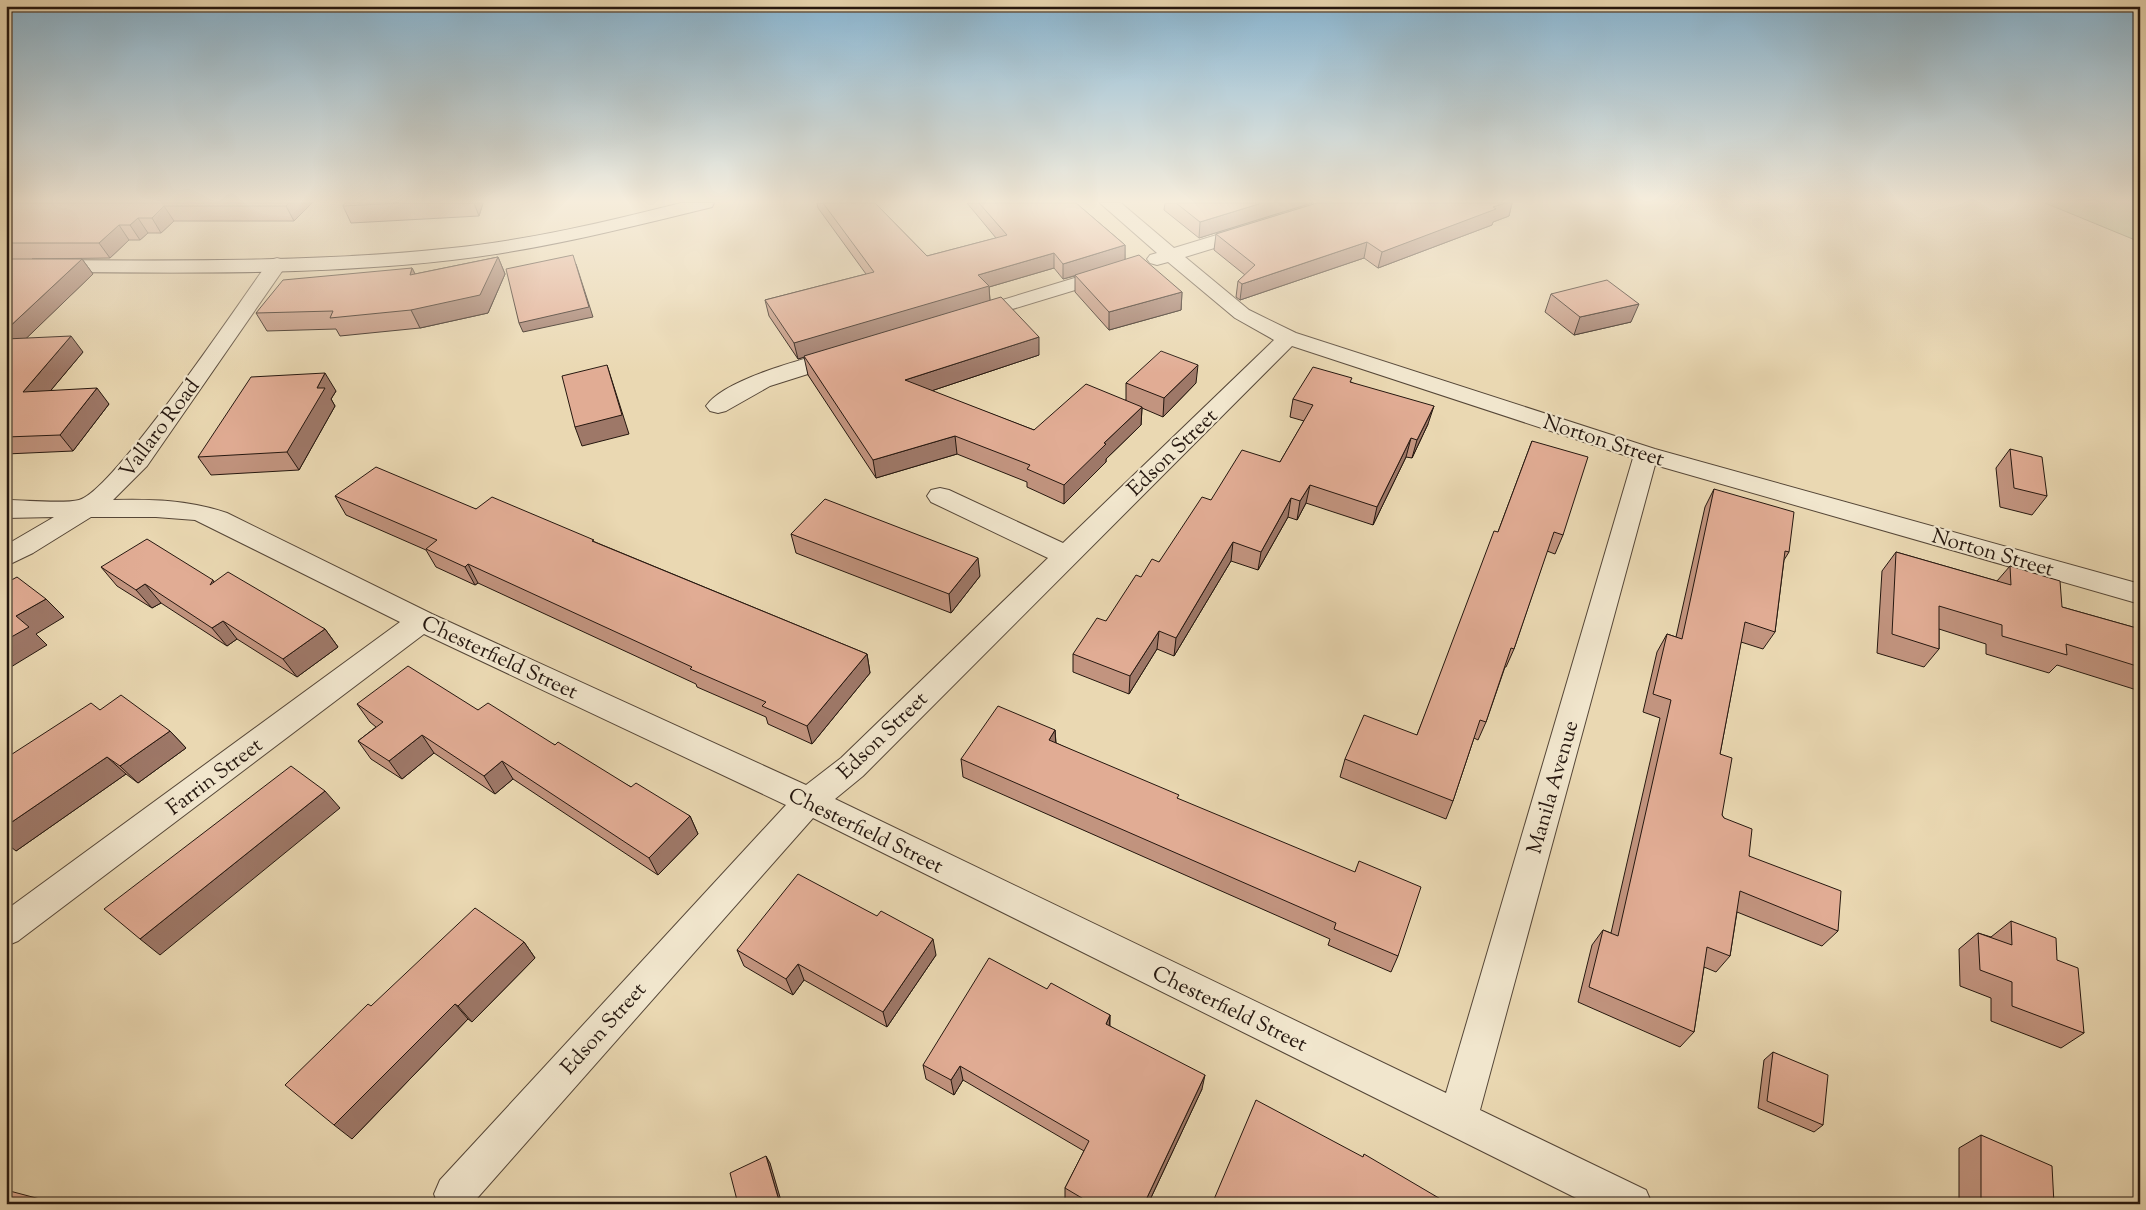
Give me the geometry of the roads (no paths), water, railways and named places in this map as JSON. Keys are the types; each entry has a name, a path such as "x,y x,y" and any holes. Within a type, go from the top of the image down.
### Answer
{"street":[{"path":"6,266 277,264 388,259"},
{"path":"952,322 1155,259"},
{"name":"Norton Street","path":"1175,259 1242,314 1288,338 1646,454 2140,594"},
{"name":"Vallaro Road","path":"6,557 86,508 122,479 138,460 277,264"},
{"name":"Edson Street","path":"454,1194 809,801 852,768 1288,338"},
{"path":"718,406 740,390 763,379 858,350"},
{"name":"Manila Avenue","path":"1458,1120 1646,454"},
{"path":"940,496 1066,555"},
{"name":"Chesterfield Street","path":"6,509 156,508 198,512 218,519 422,621 809,801 1632,1204"},
{"name":"Farrin Street","path":"6,930 422,621"}]}
